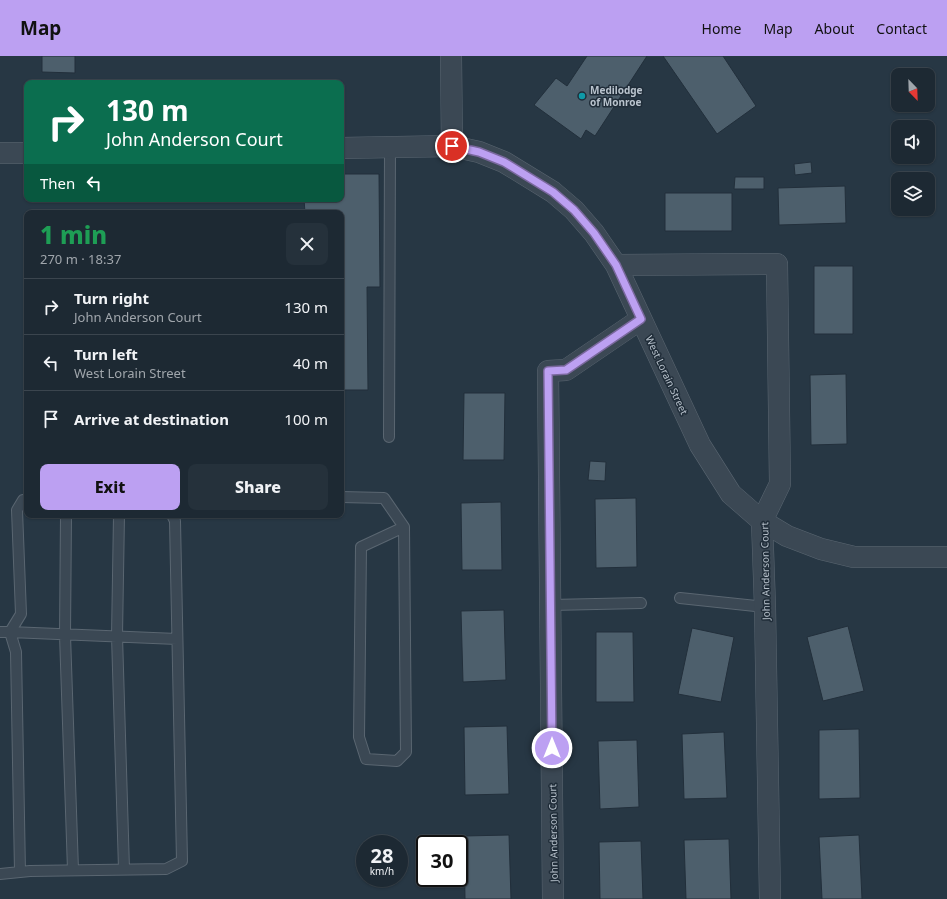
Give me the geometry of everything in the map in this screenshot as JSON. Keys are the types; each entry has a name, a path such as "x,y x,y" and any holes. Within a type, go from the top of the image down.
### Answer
{"street":[{"path":"451,56 452,146"},
{"name":"West Lorain Street","path":"344,148 452,146 479,152 504,162 553,192 574,210 594,233 616,265 687,417 714,469 731,494 762,521 787,536 821,549 854,557 947,557"},
{"path":"0,153 24,153"},
{"name":"John Anderson Court","path":"616,265 777,264 780,484 762,521 770,899"},
{"name":"John Anderson Court","path":"553,899 548,371 566,370 641,319"}],"lane":[{"path":"389,437 390,147"},
{"path":"344,497 384,498 404,527 406,752 397,761 366,759 359,737 361,547 404,527"},
{"path":"5,632 21,614 17,510 24,500"},
{"path":"66,518 65,635 73,870"},
{"path":"119,518 117,636 124,869"},
{"path":"0,874 73,870 166,869 182,861 174,518"},
{"path":"680,598 765,607"},
{"path":"551,605 641,603"},
{"path":"5,632 177,638"},
{"path":"5,632 16,652 20,872"}],"building":[{"path":"42,56 75,56 75,73 42,72"},
{"name":"Medilodge of Monroe","path":"587,56 647,56 595,136 586,130 581,139 534,105 556,78 567,86"},
{"path":"663,56 723,56 756,106 717,134"},
{"path":"811,162 812,173 795,175 794,164"},
{"path":"344,174 379,174 380,287 367,287 368,390 344,390 344,210 305,210 304,202 344,202"},
{"path":"735,177 764,177 764,189 734,189"},
{"path":"845,186 846,223 779,225 778,188"},
{"path":"665,193 732,193 732,231 665,231"},
{"path":"814,266 853,266 853,334 814,334"},
{"path":"846,374 847,444 811,445 810,375"},
{"path":"464,393 505,393 504,460 463,460"},
{"path":"590,461 606,462 605,481 588,480"},
{"path":"636,498 637,567 596,568 595,499"},
{"path":"501,502 502,570 462,570 461,503"},
{"path":"504,610 506,680 463,682 461,611"},
{"path":"848,626 864,691 823,701 807,637"},
{"path":"692,628 734,637 721,702 678,694"},
{"path":"596,632 633,632 634,702 596,702"},
{"path":"507,726 509,794 465,795 464,727"},
{"path":"859,729 860,798 819,799 819,730"},
{"path":"724,732 727,798 684,799 682,734"},
{"path":"637,740 639,807 600,809 598,741"},
{"path":"509,835 511,899 465,899 465,887 468,887 468,836"},
{"path":"859,835 862,899 822,899 819,837"},
{"path":"729,839 731,899 686,899 684,840"},
{"path":"641,841 643,899 600,899 599,842"}],"place":[{"name":"Medilodge of Monroe","path":"582,96"}],"route":[{"path":"452,146 479,152 504,162 553,192 574,210 594,233 616,265 641,319 566,370 548,371 552,748"}]}
